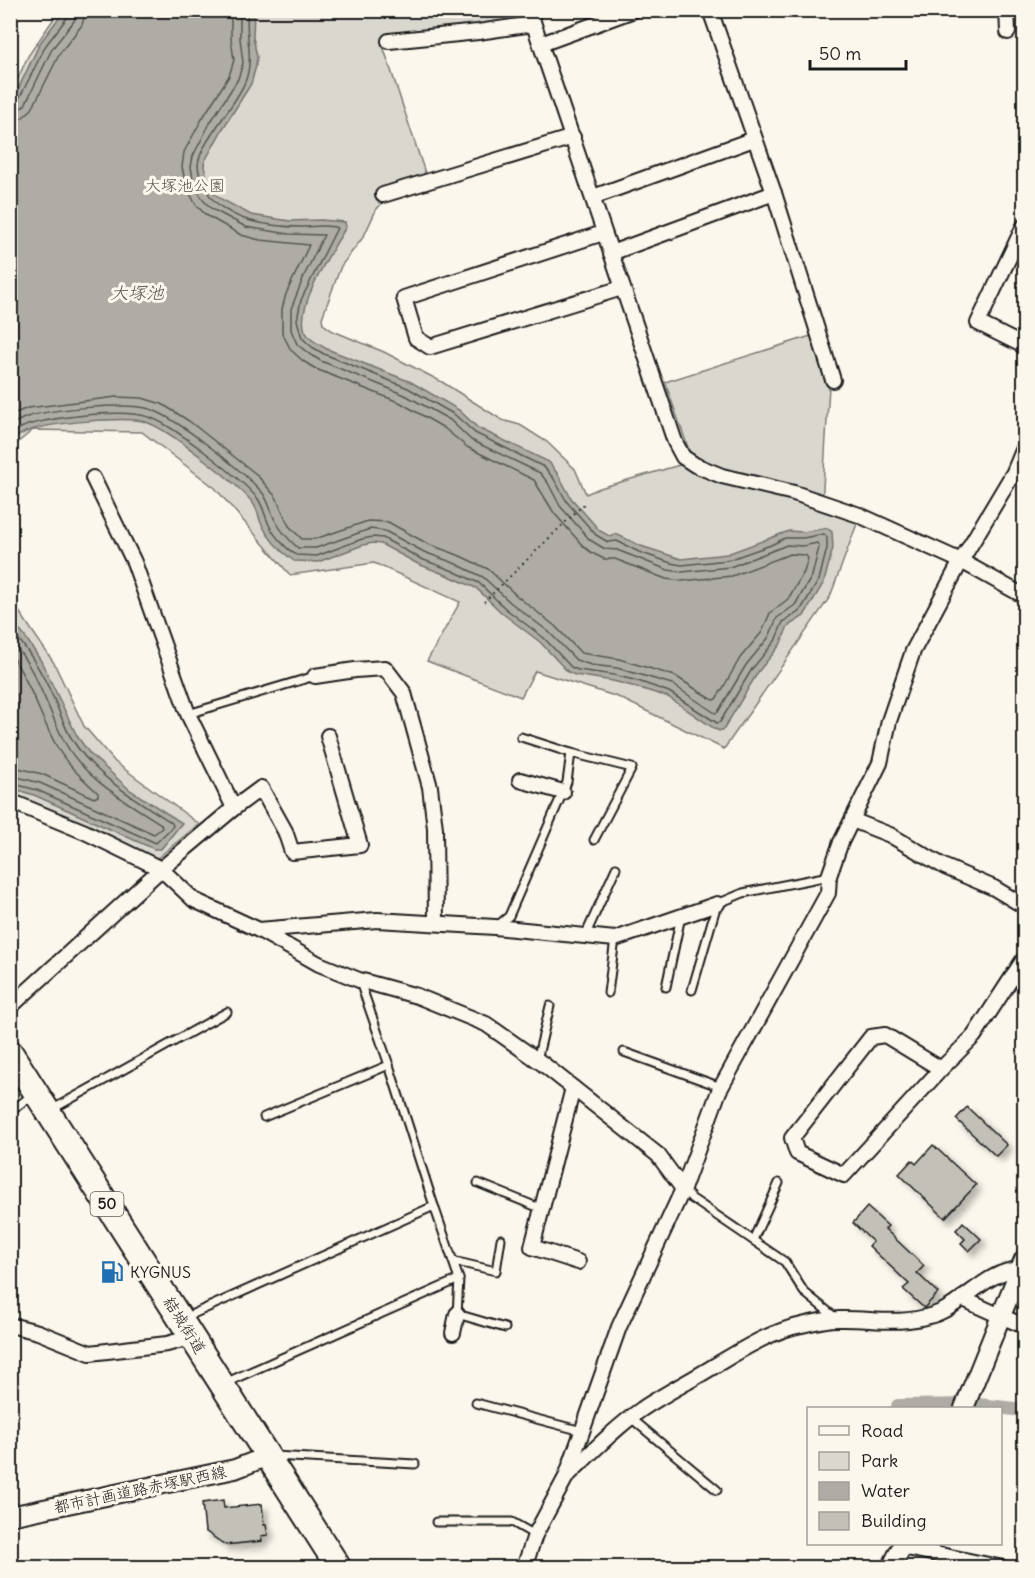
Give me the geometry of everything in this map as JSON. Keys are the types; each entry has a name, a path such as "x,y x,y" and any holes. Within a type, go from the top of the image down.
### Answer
{"highway":[{"name":"結城街道","path":"10,1052 339,1568"}],"street":[{"path":"541,44 634,10"},
{"path":"710,10 774,193 833,380"},
{"path":"1007,10 1008,32"},
{"path":"390,41 478,32 531,17 675,442 683,457 695,465 722,476 794,493 859,515 961,561 1024,596"},
{"path":"383,195 573,137"},
{"path":"593,198 754,139"},
{"path":"611,253 774,193"},
{"path":"1024,226 978,323 1024,346"},
{"path":"603,232 404,298 416,338 430,347 622,288"},
{"path":"524,1568 535,1535 566,1477 619,1327 683,1190 721,1087 828,893 829,876 841,842 880,763 889,721 914,651 961,561 1014,472 1024,448"},
{"path":"93,478 134,562 188,714 234,808"},
{"path":"315,676 385,668 404,693 430,787 435,828 436,922"},
{"path":"10,1007 161,869 261,788 285,831 292,852 360,845 328,736"},
{"path":"520,780 563,792"},
{"path":"10,801 85,832 161,869 194,900 259,930 319,964 359,980 417,996 486,1024 537,1060 658,1155 683,1190"},
{"path":"852,820 890,835 945,867 994,888 1024,906"},
{"path":"259,930 377,920 436,922 615,939 717,904"},
{"path":"941,1069 885,1035 871,1037 792,1138 797,1153 844,1174 941,1069 975,1036 1024,959"},
{"path":"573,1088 532,1247 578,1262"},
{"path":"566,1477 631,1418 773,1334 800,1325 837,1319 886,1323 914,1320 944,1311 999,1274 1022,1264"},
{"path":"965,1405 1022,1264"},
{"path":"962,1298 992,1314 1024,1326"},
{"path":"453,1333 458,1314"},
{"path":"10,1325 38,1332 90,1353 167,1344 188,1328"},
{"name":"都市計画道路赤塚駅西線","path":"10,1516 235,1469 268,1456"},
{"path":"891,1568 902,1545 1004,1568"}],"lane":[{"path":"188,714 315,676"},
{"path":"521,737 571,753 632,768 594,840"},
{"path":"495,927 509,916 567,782 571,753"},
{"path":"585,936 616,868"},
{"path":"692,990 717,904 743,893 829,876"},
{"path":"666,987 681,916"},
{"path":"608,993 615,939"},
{"path":"359,980 459,1279 458,1314 505,1328"},
{"path":"537,1060 550,1006"},
{"path":"10,1112 42,1102 227,1012"},
{"path":"624,1052 721,1087"},
{"path":"264,1117 389,1065"},
{"path":"478,1183 542,1209"},
{"path":"753,1240 779,1184"},
{"path":"683,1190 691,1198 785,1262 804,1292 837,1319"},
{"path":"188,1328 434,1206"},
{"path":"453,1261 496,1271 501,1239"},
{"path":"222,1384 459,1279"},
{"path":"476,1403 582,1431"},
{"path":"631,1418 717,1490"},
{"path":"268,1456 415,1464"},
{"path":"436,1522 512,1522 535,1535"}],"path":[{"path":"484,602 586,502"}],"green space":[{"name":"大塚池","path":"59,11 517,11 513,21 381,40 426,176 384,201 376,210 364,236 341,266 322,318 323,324 333,331 384,352 442,382 502,420 520,425 547,442 575,469 586,494 683,464 691,456 665,382 814,335 829,386 822,505 858,521 830,597 724,749 618,697 535,671 521,697 427,661 460,602 374,563 290,575 215,488 142,432 33,430 11,448 11,94 28,56"},
{"path":"10,598 54,663 84,726 115,762 199,824 155,860 11,794"}],"water":[{"name":"大塚池","path":"64,11 254,11 253,37 257,57 251,84 222,130 204,165 207,180 214,193 251,215 290,221 345,222 346,227 317,278 305,307 303,320 305,331 314,342 411,382 459,410 478,428 549,462 571,498 600,531 611,537 616,534 641,546 681,559 727,554 789,531 803,532 827,528 832,532 833,548 824,582 804,616 788,626 780,645 758,672 724,729 719,731 715,729 668,697 613,681 568,672 540,642 502,613 476,588 418,564 381,544 363,545 318,562 294,561 271,539 261,523 257,510 244,493 185,445 146,422 106,420 55,425 28,431 11,440 11,104 40,43"},
{"path":"11,620 41,661 77,736 90,754 130,790 182,823 161,849 154,849 34,795 11,788"}],"building":[{"path":"967,1107 1007,1145 996,1156 956,1119"},
{"path":"933,1145 976,1185 945,1218 899,1174 912,1160 916,1164"},
{"path":"867,1207 888,1226 885,1229 924,1266 917,1273 938,1293 924,1308 903,1289 909,1284 869,1246 873,1242 853,1223"},
{"path":"963,1222 981,1239 969,1251 961,1243 965,1239 956,1230"},
{"path":"223,1500 224,1508 262,1504 264,1525 266,1525 268,1535 261,1536 262,1541 225,1545 205,1531 202,1503"}],"waterway":[{"path":"898,1406 978,1405 996,1407"},
{"path":"1002,1408 1024,1410"}],"place":[{"name":"KYGNUS","path":"112,1272"}],"park label":[{"name":"大塚池公園","path":"185,185"}]}
